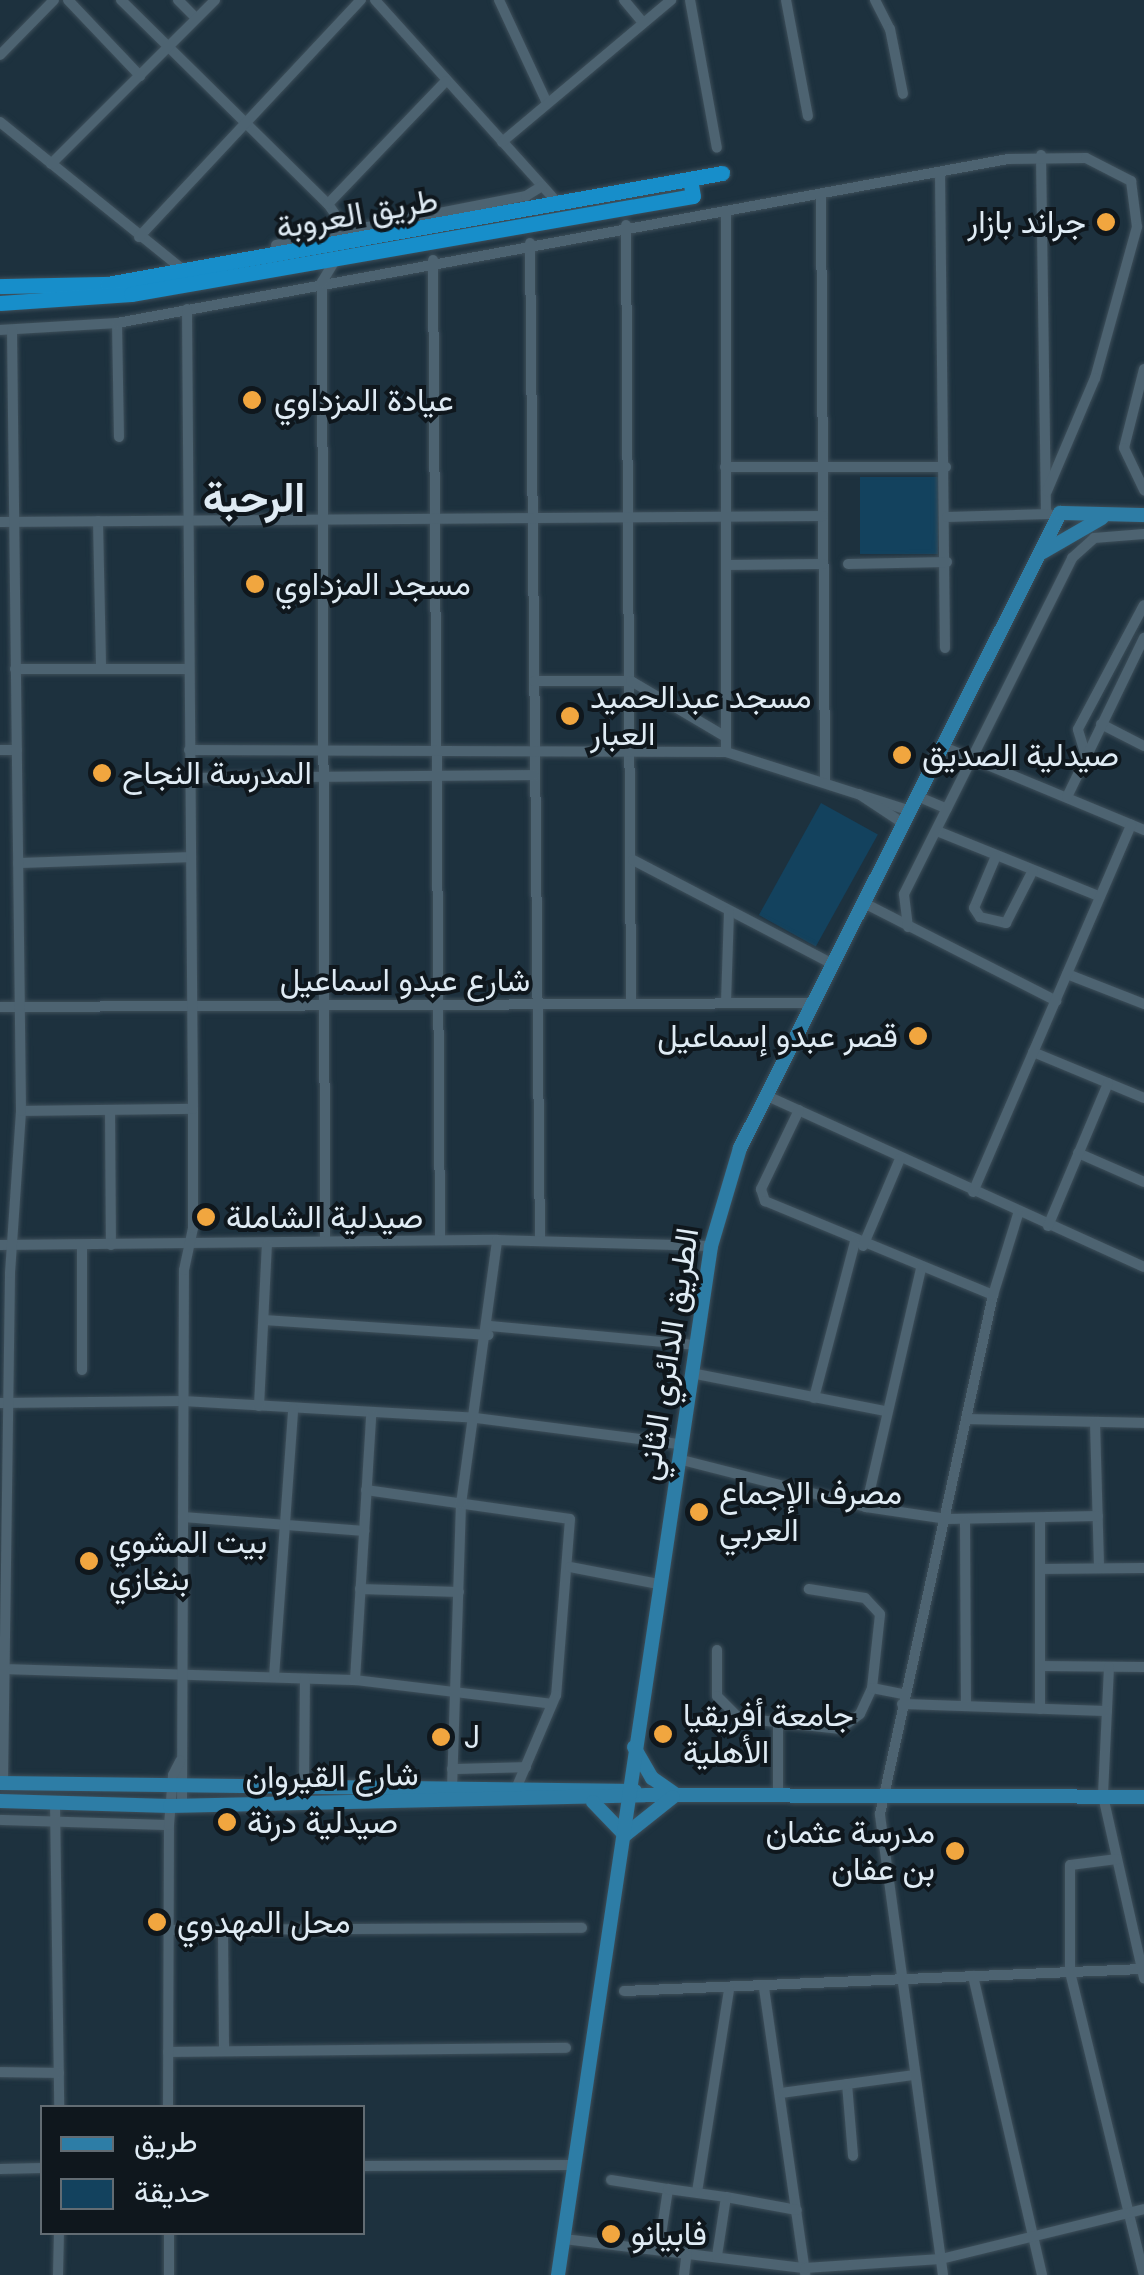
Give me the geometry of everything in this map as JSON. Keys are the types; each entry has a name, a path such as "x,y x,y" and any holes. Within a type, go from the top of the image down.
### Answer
{"highway":[{"name":"طريق العروبة","path":"0,286 107,284 186,272 722,173"},
{"name":"طريق العروبة","path":"0,303 118,296 693,196 690,179"}],"main road":[{"path":"1053,514 1144,515"},
{"name":"الطريق الدائري الثاني","path":"558,2275 634,1795 634,1748 711,1246 740,1148 1039,555 1053,514"},
{"path":"1039,555 1112,515"},
{"path":"634,1748 652,1778 677,1797"},
{"path":"597,1795 632,1765"},
{"path":"2,1783 176,1790 516,1789 677,1797 1144,1796"},
{"path":"597,1795 625,1835 677,1797"},
{"name":"شارع القيروان","path":"0,1801 176,1806 597,1795"}],"street":[{"path":"0,55 54,0"},
{"path":"68,0 140,76"},
{"path":"121,0 328,204 345,228"},
{"path":"178,0 196,18"},
{"path":"51,164 215,0"},
{"path":"139,237 360,0"},
{"path":"375,0 560,204"},
{"path":"499,0 548,103"},
{"path":"624,0 643,23"},
{"path":"502,142 671,0"},
{"path":"690,0 717,148"},
{"path":"786,0 808,116"},
{"path":"875,0 890,29 903,94"},
{"path":"328,204 446,81"},
{"path":"0,122 186,272"},
{"path":"947,518 1053,514 1047,491 1041,155"},
{"path":"2,1783 4,1403 21,1111 14,522 6,330 117,323 626,224 726,212 1041,155 1086,158 1119,170 1130,182 1138,209 1096,378 1047,491"},
{"path":"940,172 947,518 945,648"},
{"path":"276,245 345,228 526,196 542,186"},
{"path":"821,194 824,780"},
{"path":"726,212 726,752"},
{"path":"626,224 631,1003"},
{"path":"530,243 540,1241"},
{"path":"325,1242 320,777 322,282 337,258"},
{"path":"433,260 440,1240"},
{"path":"168,2105 169,1825 176,1806 180,1761 183,1400 194,1109 188,857 186,309"},
{"path":"117,323 119,436"},
{"path":"1144,370 1124,448 1144,490"},
{"path":"725,467 946,467"},
{"path":"0,522 187,524 823,516"},
{"path":"98,521 101,669"},
{"path":"908,927 904,894 1072,558 1094,538 1144,534"},
{"path":"848,564 947,562"},
{"path":"726,565 823,564"},
{"path":"1086,756 1078,729 1144,605"},
{"path":"1067,797 1144,638"},
{"path":"16,669 188,669"},
{"path":"534,681 631,681 726,737"},
{"path":"1100,724 1144,746"},
{"path":"944,746 1144,830"},
{"path":"0,750 17,750"},
{"path":"188,750 726,752 824,780 908,818"},
{"path":"188,778 534,774"},
{"path":"0,778 16,778"},
{"path":"919,797 946,810"},
{"path":"973,1192 1131,825"},
{"path":"937,831 1098,896"},
{"path":"996,856 974,908 980,917 1006,923 1032,870"},
{"path":"18,862 188,857"},
{"path":"633,860 831,964"},
{"path":"864,902 1056,1001"},
{"path":"726,1002 729,911"},
{"path":"1067,974 1143,1001"},
{"name":"شارع عبدو اسماعيل","path":"0,1007 810,1003"},
{"path":"1034,1052 1144,1098"},
{"path":"1048,1226 1108,1083"},
{"path":"765,1095 1018,1214 1144,1267"},
{"path":"21,1111 194,1109"},
{"path":"110,1110 111,1245"},
{"path":"798,1110 762,1197 859,1244 992,1295"},
{"path":"1078,1153 1144,1181"},
{"path":"814,1398 859,1244 900,1159"},
{"path":"943,2275 881,1839 882,1795 970,1419 992,1295 1018,1214"},
{"path":"452,1789 451,1694 461,1504 489,1330 498,1240"},
{"path":"0,1245 189,1247 498,1240 711,1246"},
{"path":"259,1406 267,1244"},
{"path":"82,1245 82,1370"},
{"path":"866,1507 884,1410 921,1268"},
{"path":"264,1320 489,1330 696,1345"},
{"path":"691,1374 884,1410"},
{"path":"4,1403 183,1400 476,1418 679,1451 866,1507 965,1521 1098,1516"},
{"path":"274,1678 293,1409"},
{"path":"355,1680 370,1414"},
{"path":"970,1419 1144,1423"},
{"path":"1095,1422 1099,1568"},
{"path":"366,1490 559,1513 570,1520 570,1566 552,1704 516,1789"},
{"path":"183,1517 364,1530"},
{"path":"1040,1518 1040,1709"},
{"path":"965,1521 966,1706"},
{"path":"570,1566 658,1584"},
{"path":"1040,1569 1144,1568"},
{"path":"360,1588 459,1592"},
{"path":"717,1650 717,1696 740,1718 778,1727 840,1729 860,1714 872,1688 878,1606 866,1598 809,1589"},
{"path":"1040,1666 1144,1667"},
{"path":"624,1991 729,1991 901,1978 1070,1972 1143,1974 1103,1796 1109,1668"},
{"path":"1,1669 355,1680 552,1704"},
{"path":"304,1678 304,1789"},
{"path":"872,1688 903,1699 966,1706 1107,1712"},
{"path":"778,1727 778,1796"},
{"path":"452,1769 526,1767"},
{"path":"56,1803 59,2105"},
{"path":"0,1820 169,1825"},
{"path":"1116,1859 1070,1865 1070,1972 1144,2275"},
{"path":"170,1930 582,1928"},
{"path":"222,1932 224,2051"},
{"path":"973,1976 1042,2275"},
{"path":"764,1988 805,2272"},
{"path":"697,2192 729,1991"},
{"path":"168,2052 566,2048"},
{"path":"0,2072 59,2072"},
{"path":"781,2093 915,2075"},
{"path":"847,2084 853,2156"},
{"path":"365,2166 576,2165"},
{"path":"0,2169 40,2168"},
{"path":"612,2180 797,2210"},
{"path":"659,2248 668,2189"},
{"path":"717,2256 726,2197"},
{"path":"564,2240 659,2248 805,2272 941,2259 1144,2209"},
{"path":"58,2235 58,2275"},
{"path":"169,2235 169,2275"},
{"path":"684,2275 687,2252"}],"green space":[{"path":"860,477 938,477 938,554 860,554"},
{"path":"821,803 878,835 816,946 759,915"}],"place":[{"name":"جراند بازار","path":"1106,222"},
{"name":"عيادة المزداوي","path":"252,400"},
{"name":"مسجد المزداوي","path":"255,584"},
{"name":"مسجد عبدالحميد العبار","path":"570,716"},
{"name":"صيدلية الصديق","path":"902,755"},
{"name":"المدرسة النجاح","path":"102,773"},
{"name":"قصر عبدو إسماعيل","path":"918,1036"},
{"name":"صيدلية الشاملة","path":"206,1217"},
{"name":"مصرف الإجماع العربي","path":"699,1512"},
{"name":"بيت المشوي بنغازي","path":"89,1561"},
{"name":"جامعة أفريقيا الأهلية","path":"663,1734"},
{"name":"J","path":"441,1737"},
{"name":"صيدلية درنة","path":"227,1822"},
{"name":"مدرسة عثمان بن عفان","path":"955,1851"},
{"name":"محل المهدوي","path":"157,1922"},
{"name":"فابيانو","path":"611,2234"}],"district":[{"name":"الرحبة","path":"254,498"}]}
